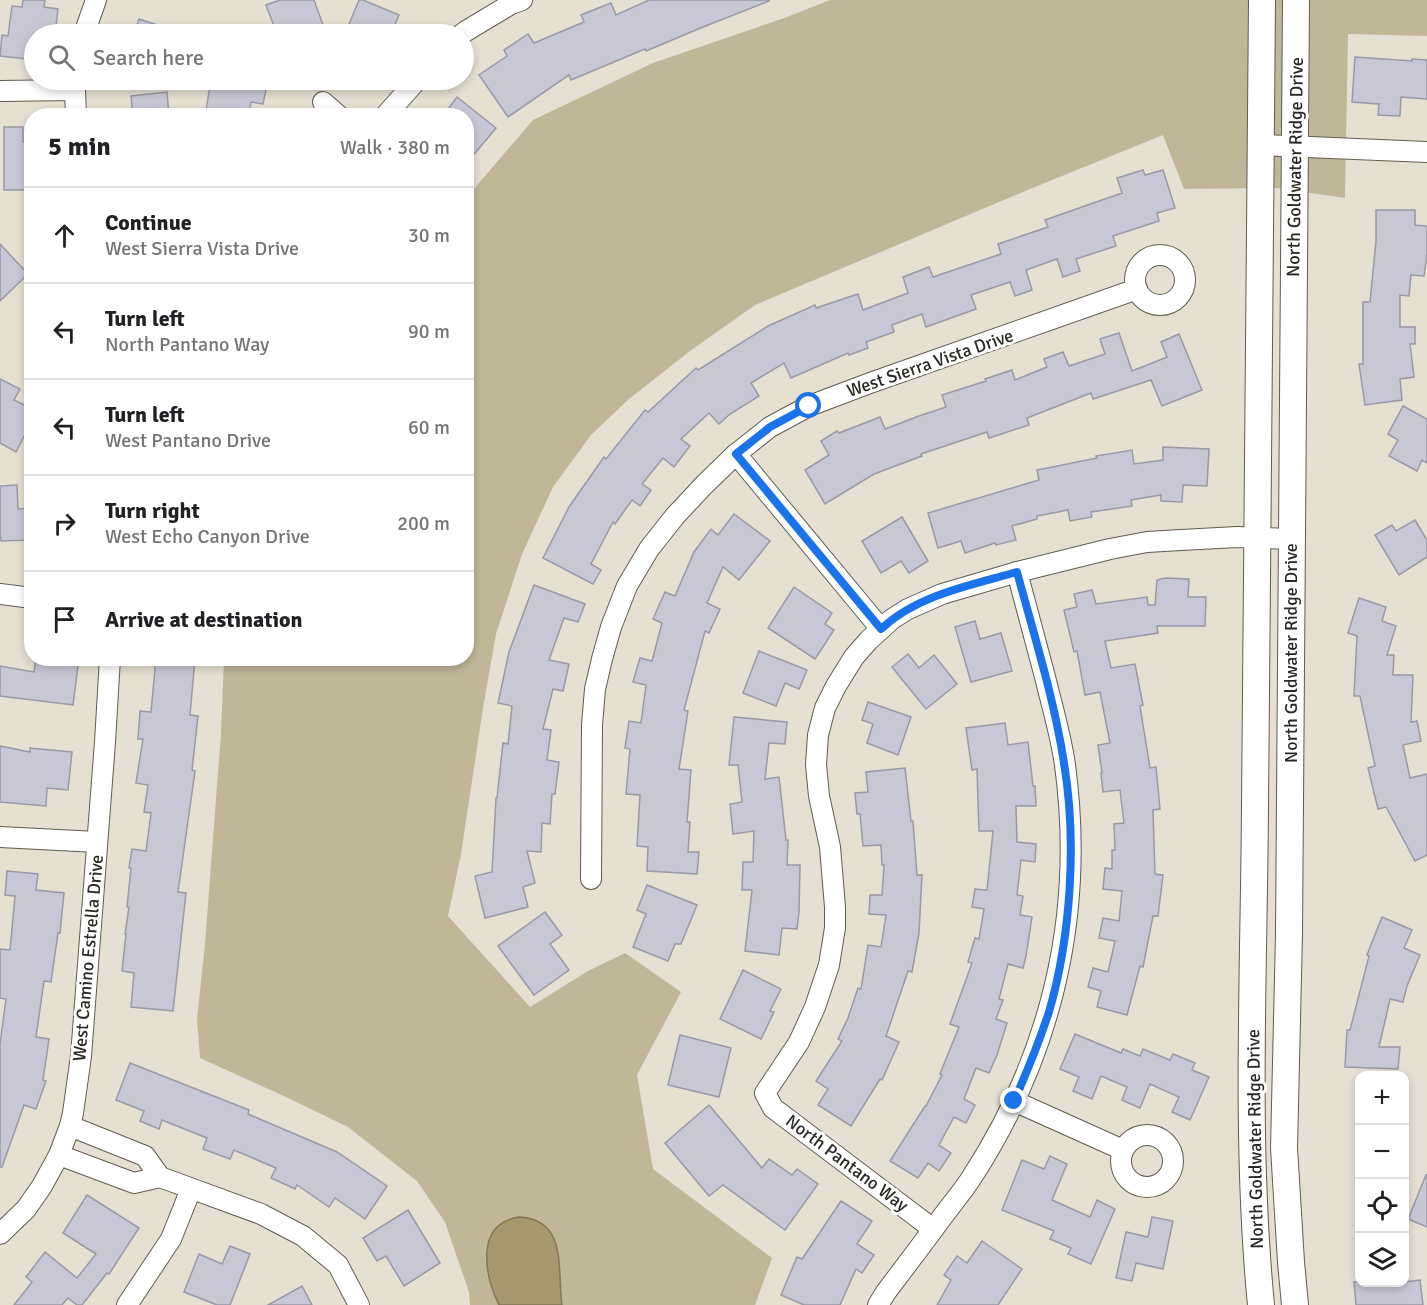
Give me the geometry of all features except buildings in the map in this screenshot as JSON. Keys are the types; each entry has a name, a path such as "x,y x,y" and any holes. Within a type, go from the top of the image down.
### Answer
{"street":[{"path":"88,24 96,0"},
{"path":"474,26 522,0"},
{"name":"North Goldwater Ridge Drive","path":"1261,1305 1253,1193 1251,1097 1262,0"},
{"name":"North Goldwater Ridge Drive","path":"1295,1305 1284,1148 1289,934 1296,0"},
{"path":"0,91 24,89"},
{"path":"75,90 76,108"},
{"path":"392,108 408,90"},
{"path":"323,102 330,108"},
{"path":"1261,145 1427,152"},
{"name":"West Sierra Vista Drive","path":"591,879 592,725 596,689 611,627 627,586 649,549 675,516 736,454 770,427 809,406 1137,289"},
{"path":"736,454 881,629 908,609 942,594 1017,572 1110,549 1147,542 1257,537 1291,539"},
{"path":"878,1305 970,1180 993,1141 1033,1057 1049,1011 1057,978 1067,924 1070,814 1065,764 1055,716 1017,572"},
{"path":"0,594 24,597"},
{"name":"North Pantano Way","path":"881,629 854,657 836,686 825,708 818,735 816,765 819,796 830,847 836,907 835,928 829,965 814,1007 799,1042 765,1093 773,1108 933,1229"},
{"name":"West Camino Estrella Drive","path":"0,1234 26,1209 42,1186 59,1155 70,1126 81,1056 110,666"},
{"path":"0,837 97,842"},
{"path":"1014,1101 1124,1150"},
{"path":"70,1126 145,1156 160,1177 261,1214 303,1236 339,1265 359,1305"},
{"path":"59,1155 134,1183 160,1177"},
{"path":"127,1305 171,1239 191,1189"}],"shaded area":[{"path":"830,0 1427,0 1427,36 1348,34 1345,198 1276,188 1184,189 1163,135 755,305 690,351 629,399 591,435 553,487 522,554 496,634 461,854 448,916 530,1007 588,971 625,953 681,992 637,1075 653,1169 772,1258 755,1305 470,1305 469,1292 445,1222 417,1181 348,1127 200,1058 197,1019 221,733 224,666 474,666 474,189 533,120 653,63"},
{"path":"519,1217 535,1220 546,1227 553,1236 559,1262 562,1305 499,1305 487,1266 489,1240 495,1230 505,1222"}],"route":[{"path":"809,406 770,427 736,454 881,629 908,609 942,594 1017,572 1055,716 1065,764 1070,814 1070,866 1067,924 1049,1011 1014,1101"}]}
